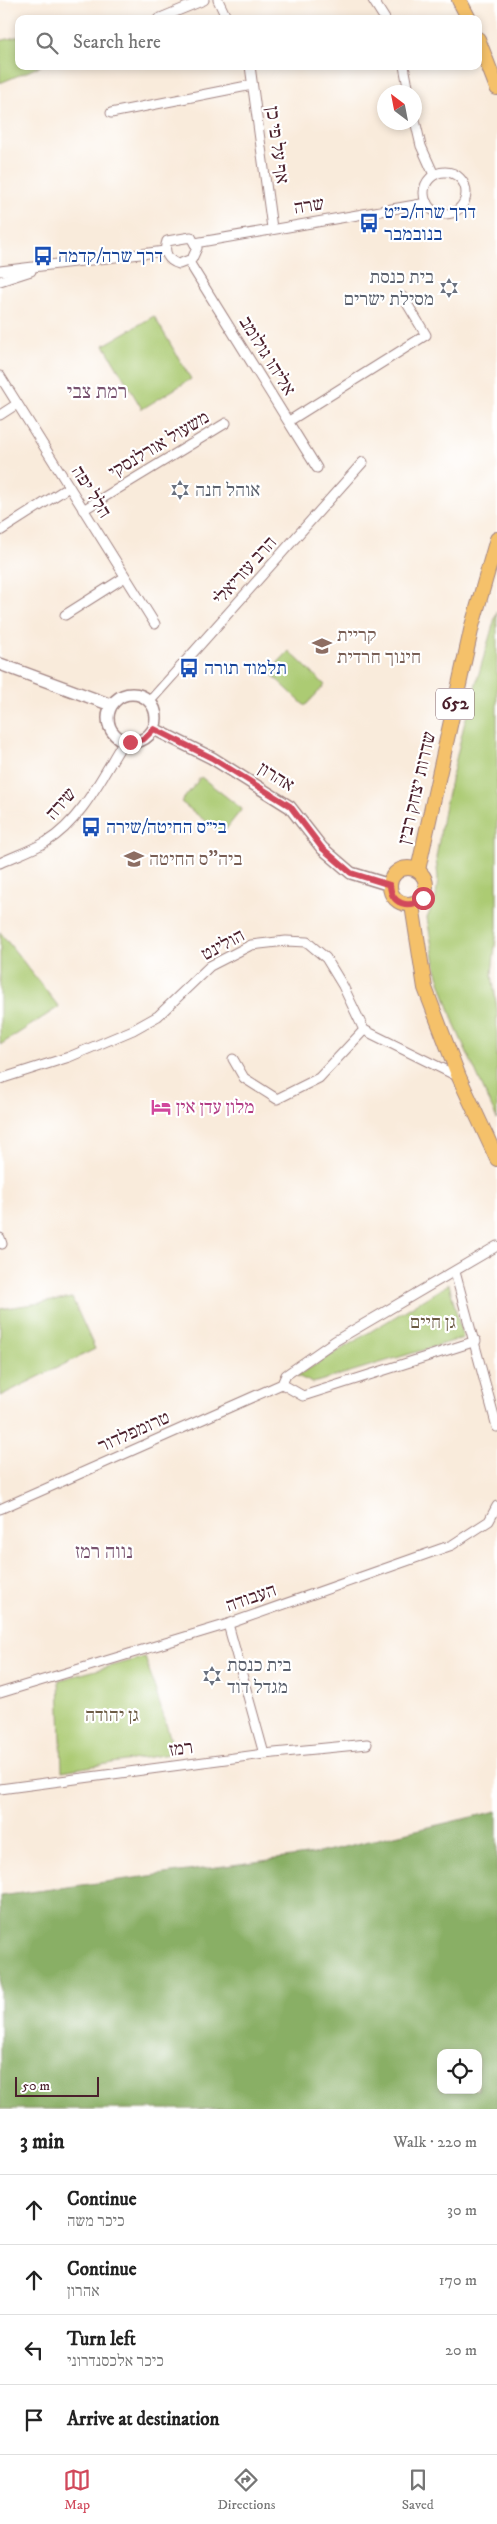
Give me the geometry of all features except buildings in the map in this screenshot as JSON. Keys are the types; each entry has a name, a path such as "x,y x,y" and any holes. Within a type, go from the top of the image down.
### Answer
{"main road":[{"path":"458,0 466,15"},
{"path":"482,49 497,88"},
{"name":"שדרות יצחק רבין","path":"418,870 472,626 497,538"},
{"path":"409,868 418,870 422,874 427,886 423,898 406,905 396,900 392,896 390,885 393,876 400,870 409,868"},
{"path":"412,904 425,988 459,1077 497,1159"}],"street":[{"path":"168,15 204,0"},
{"path":"218,0 225,15"},
{"path":"373,0 382,15"},
{"name":"אף על פי כן","path":"250,70 272,228"},
{"path":"405,70 408,85"},
{"path":"111,113 252,85"},
{"path":"417,130 421,146 434,175"},
{"path":"440,172 454,174 464,183 466,197 458,209 445,214 432,208 427,203 425,191 429,179 434,175 440,172"},
{"name":"שרה","path":"195,243 272,228 427,203"},
{"path":"191,237 195,243 196,252 189,262 174,263 165,251 167,241 191,237"},
{"path":"0,271 165,251"},
{"name":"אליהו גולומב","path":"189,262 317,468"},
{"path":"0,281 50,265"},
{"path":"289,421 426,335 403,297"},
{"name":"הלל יפה","path":"0,376 155,624"},
{"path":"0,415 17,404"},
{"name":"משעול אורלנסקי","path":"83,510 226,423"},
{"name":"הרב עזריאלי","path":"150,701 363,462"},
{"path":"0,531 69,487"},
{"path":"65,615 125,577"},
{"path":"0,664 111,705"},
{"path":"137,694 150,701 157,714 154,729 150,735 138,742 124,741 111,730 108,713 111,705 122,695 137,694"},
{"name":"אהרון","path":"154,729 212,758 290,806 322,848 351,873 390,885"},
{"name":"שירה","path":"0,863 47,842 63,829 82,808 124,741"},
{"name":"הולינט","path":"0,1079 69,1056 133,1030 158,1016 210,966 251,945 286,940 307,942 326,958 343,986 364,1030"},
{"path":"233,1059 244,1078 277,1099 319,1078 364,1030 459,1077"},
{"name":"טרומפלדור","path":"0,1509 282,1384 286,1375 336,1341 497,1246"},
{"path":"455,1272 476,1341 497,1427"},
{"path":"282,1384 303,1396 476,1341"},
{"name":"העבודה","path":"0,1693 228,1624 452,1545 489,1521 497,1506"},
{"path":"228,1624 264,1754"},
{"name":"רמז","path":"0,1789 264,1754 367,1744"}],"green space":[{"path":"15,37 15,70 31,70 0,83 0,41"},
{"path":"154,316 191,379 142,409 104,345"},
{"path":"497,611 497,928 492,974 497,1009 497,1119 455,1026 436,969 427,918 436,897 438,878 436,858 444,810 464,725"},
{"path":"289,651 325,685 305,706 269,672"},
{"path":"201,777 242,809 222,834 181,802"},
{"path":"0,932 59,1007 0,1045"},
{"name":"גן חיים","path":"449,1284 463,1338 313,1383 297,1376"},
{"path":"72,1298 95,1349 0,1396 0,1309"},
{"name":"גן יהודה","path":"145,1657 175,1753 62,1771 59,1680"},
{"path":"497,1811 497,2109 0,2109 0,1896 314,1854"}],"place":[{"name":"דרך שרה/כ״ט בנובמבר","path":"369,223"},
{"name":"דרך שרה/קדמה","path":"43,256"},
{"name":"בית כנסת מסילת ישרים","path":"449,288"},
{"name":"אוהל חנה","path":"180,490"},
{"name":"קריית חינוך חרדית","path":"322,646"},
{"name":"תלמוד תורה","path":"189,668"},
{"name":"בי״ס החיטה/שירה","path":"91,827"},
{"name":"ביה\"ס החיטה","path":"134,859"},
{"name":"מלון עדן אין","path":"161,1107"},
{"name":"בית כנסת מגדל דוד","path":"212,1676"}],"district":[{"name":"רמת צבי","path":"97,392"},
{"name":"נווה רמז","path":"104,1552"}],"route":[{"path":"130,742 138,742 144,739 154,729 212,758 290,806 322,848 351,873 390,885 392,896 406,905 418,902 423,898"}]}
